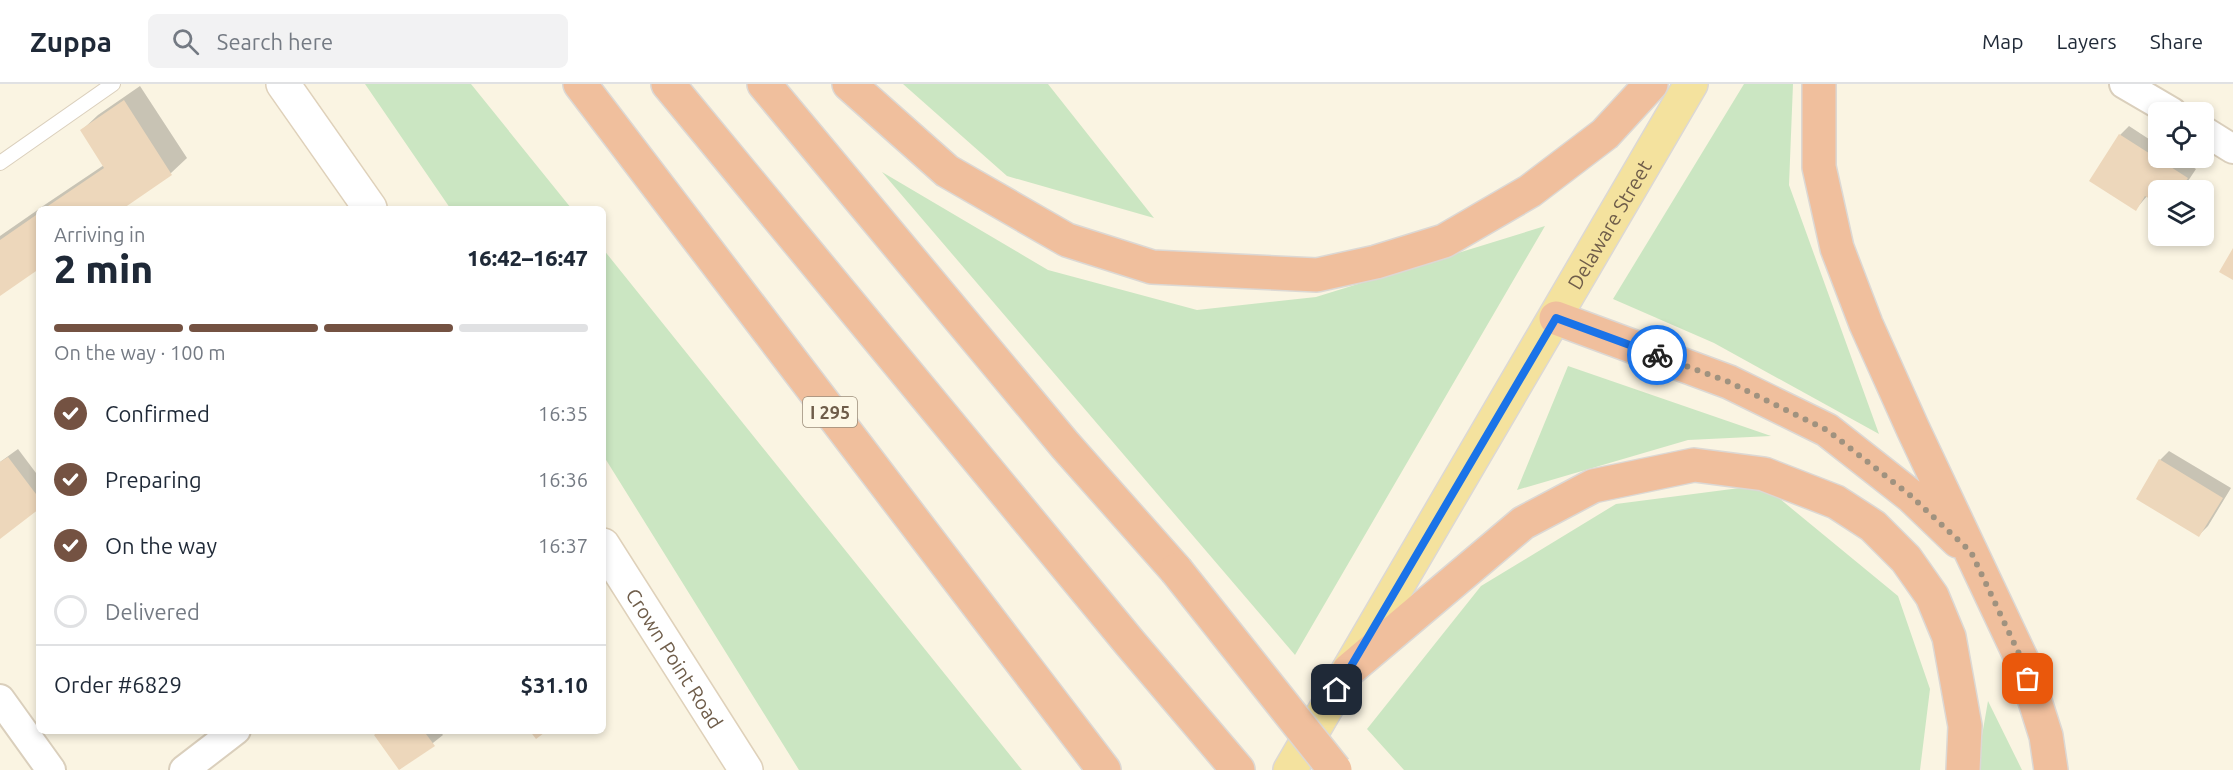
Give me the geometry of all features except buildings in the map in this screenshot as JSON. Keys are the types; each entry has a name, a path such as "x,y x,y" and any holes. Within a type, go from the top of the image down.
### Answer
{"highway":[{"name":"I 295","path":"580,84 1104,770"},
{"path":"668,84 1130,643 1238,770"},
{"path":"764,84 1065,445 1176,570 1335,770"},
{"path":"849,84 947,171 1067,240 1152,267 1317,275 1376,262 1444,241 1530,191 1605,134 1651,84"},
{"path":"1819,84 1819,167 1837,248 1866,324 2022,660 2046,736 2051,770"},
{"path":"1556,318 1729,382 1827,430 1911,496 1971,552"},
{"path":"1349,670 1523,523 1593,486 1694,465 1764,474 1836,502 1873,526 1906,559 1932,596 1948,637 1965,726 1963,770"}],"main road":[{"path":"283,84 369,206"},
{"name":"Delaware Street","path":"1290,770 1691,84"},
{"name":"Crown Point Road","path":"606,550 746,770"}],"street":[{"path":"2124,84 2155,102"},
{"path":"2214,137 2233,149"},
{"path":"0,699 51,770"},
{"path":"184,770 231,734"}],"lane":[{"path":"0,163 113,84"}],"green space":[{"path":"365,84 471,84 569,206 449,206"},
{"path":"903,84 1048,84 1154,218 1007,176"},
{"path":"1744,84 1793,84 1789,185 1879,434 1714,343 1613,299"},
{"path":"882,172 1048,270 1197,310 1316,297 1545,226 1295,655"},
{"path":"606,253 1022,770 799,770 606,460"},
{"path":"1568,366 1771,436 1688,440 1517,490"},
{"path":"1763,485 1898,596 1930,689 1920,770 1404,770 1367,729 1481,586 1616,504"},
{"path":"1988,701 2022,770 1976,770"}],"way so far":[{"path":"1657,355 1729,382 1827,430 1911,496 1971,552 2022,660 2028,679"}],"route":[{"path":"1337,690 1556,318 1657,355"}]}
